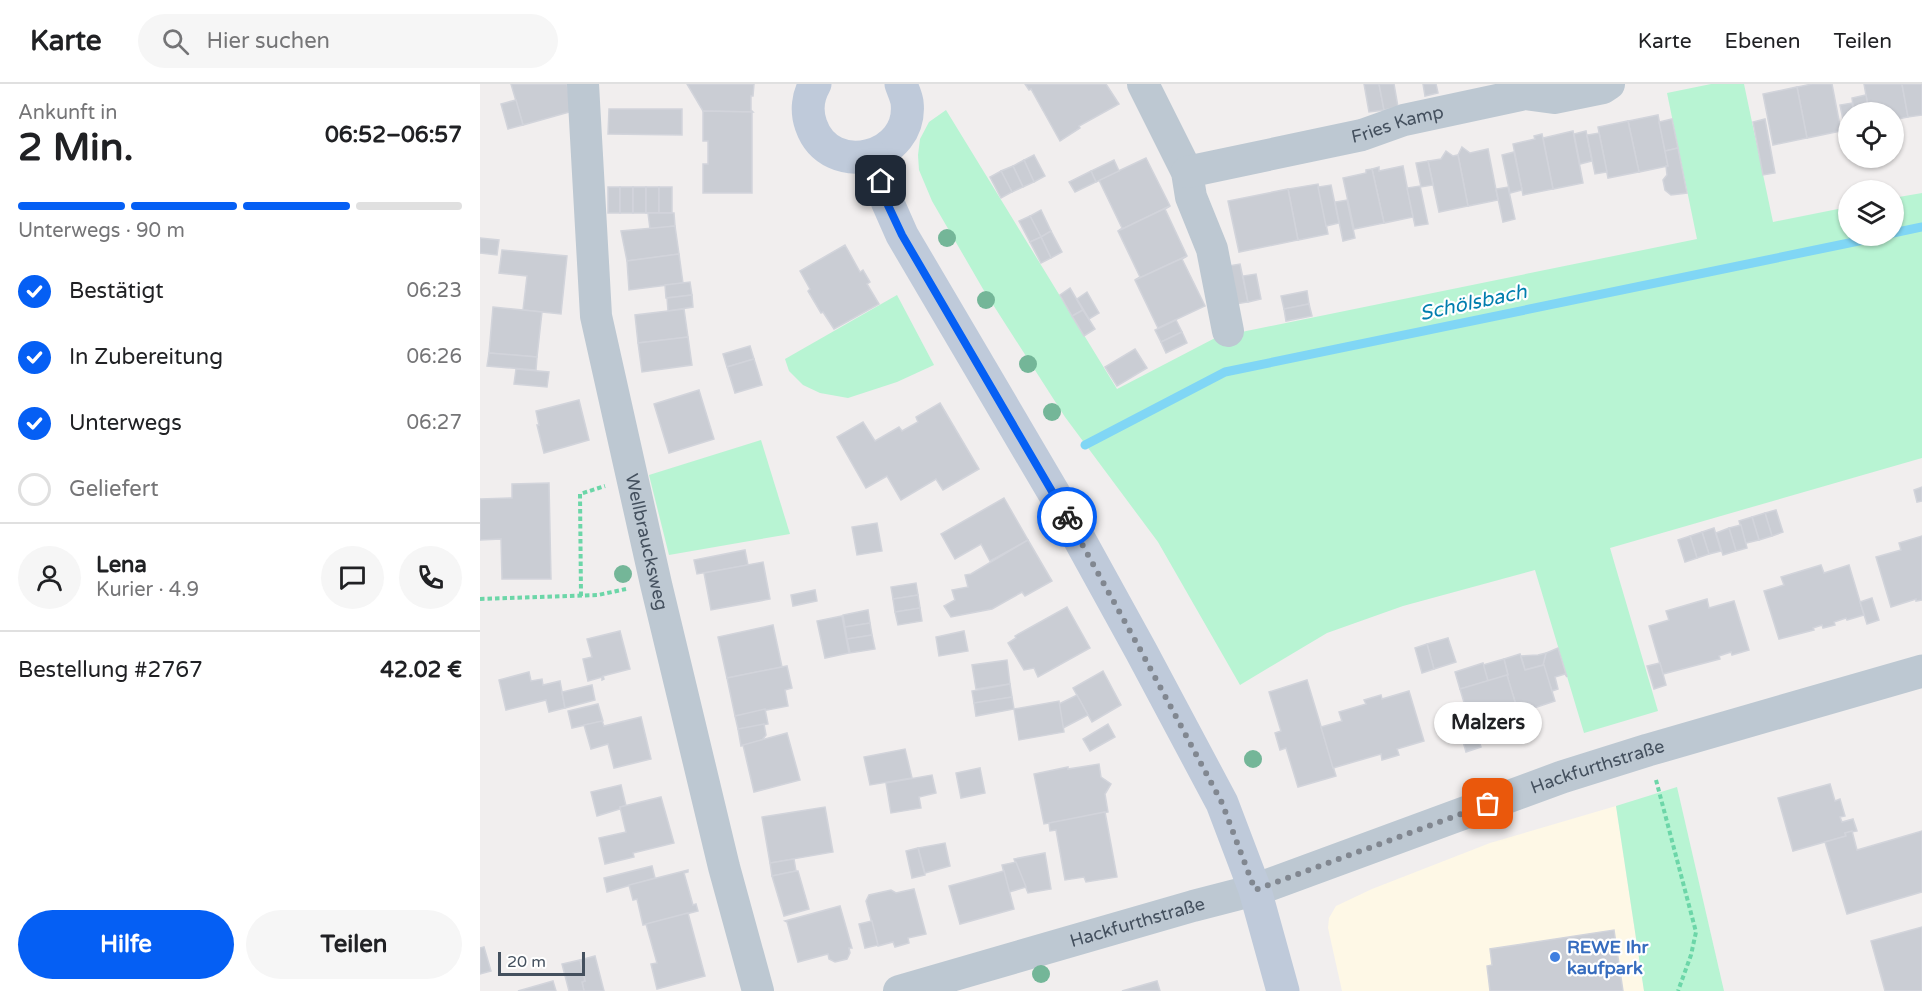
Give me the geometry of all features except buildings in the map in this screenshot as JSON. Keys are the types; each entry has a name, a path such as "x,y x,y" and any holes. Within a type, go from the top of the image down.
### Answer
{"main road":[{"path":"815,84 809,98 808,109 813,130 826,147 846,157 857,158 872,156 885,150 898,137 906,120 907,102 901,84"},
{"path":"872,156 886,201 902,235 1055,495 1222,803 1255,890 1283,991"}],"street":[{"name":"Wellbraucksweg","path":"583,84 596,316 656,584 724,867 758,991"},
{"path":"1143,84 1187,172 1191,197 1212,249 1228,331"},
{"name":"Fries Kamp","path":"1187,172 1362,135 1404,120 1525,94 1554,98 1603,88 1609,84"},
{"name":"Hackfurthstraße","path":"899,991 1255,890 1562,777 1922,671"}],"path":[{"path":"581,596 580,494 633,479"},
{"path":"480,599 598,595 656,584"},
{"path":"1648,750 1696,932 1691,955 1678,991"}],"shaded area":[{"path":"1616,806 1644,991 1342,991 1328,928 1329,918 1336,906 1372,889 1490,843"}],"green space":[{"path":"1711,84 1744,84 1773,222 1838,209 1838,246 1904,246 1904,196 1922,193 1922,458 1610,548 1658,711 1584,733 1535,570 1403,606 1327,633 1240,685 1158,542 1065,417 983,289 932,201 919,170 920,139 929,122 946,110 1117,389 1217,337 1697,239 1667,93"},
{"path":"897,295 934,365 897,382 848,398 820,393 803,385 789,371 785,359"},
{"path":"761,440 790,534 669,555 649,475"},
{"path":"1677,787 1724,991 1644,991 1616,806"}],"waterway":[{"name":"Schölsbach","path":"1904,231 1922,227"},
{"name":"Schölsbach","path":"1085,445 1225,372 1838,245"}],"way so far":[{"path":"1067,517 1222,803 1255,890 1488,804"}],"place":[{"name":"Malzers","path":"1488,804"},
{"name":"REWE Ihr kaufpark","path":"1555,957"}],"route":[{"path":"881,181 886,201 902,235 1067,517"}]}
